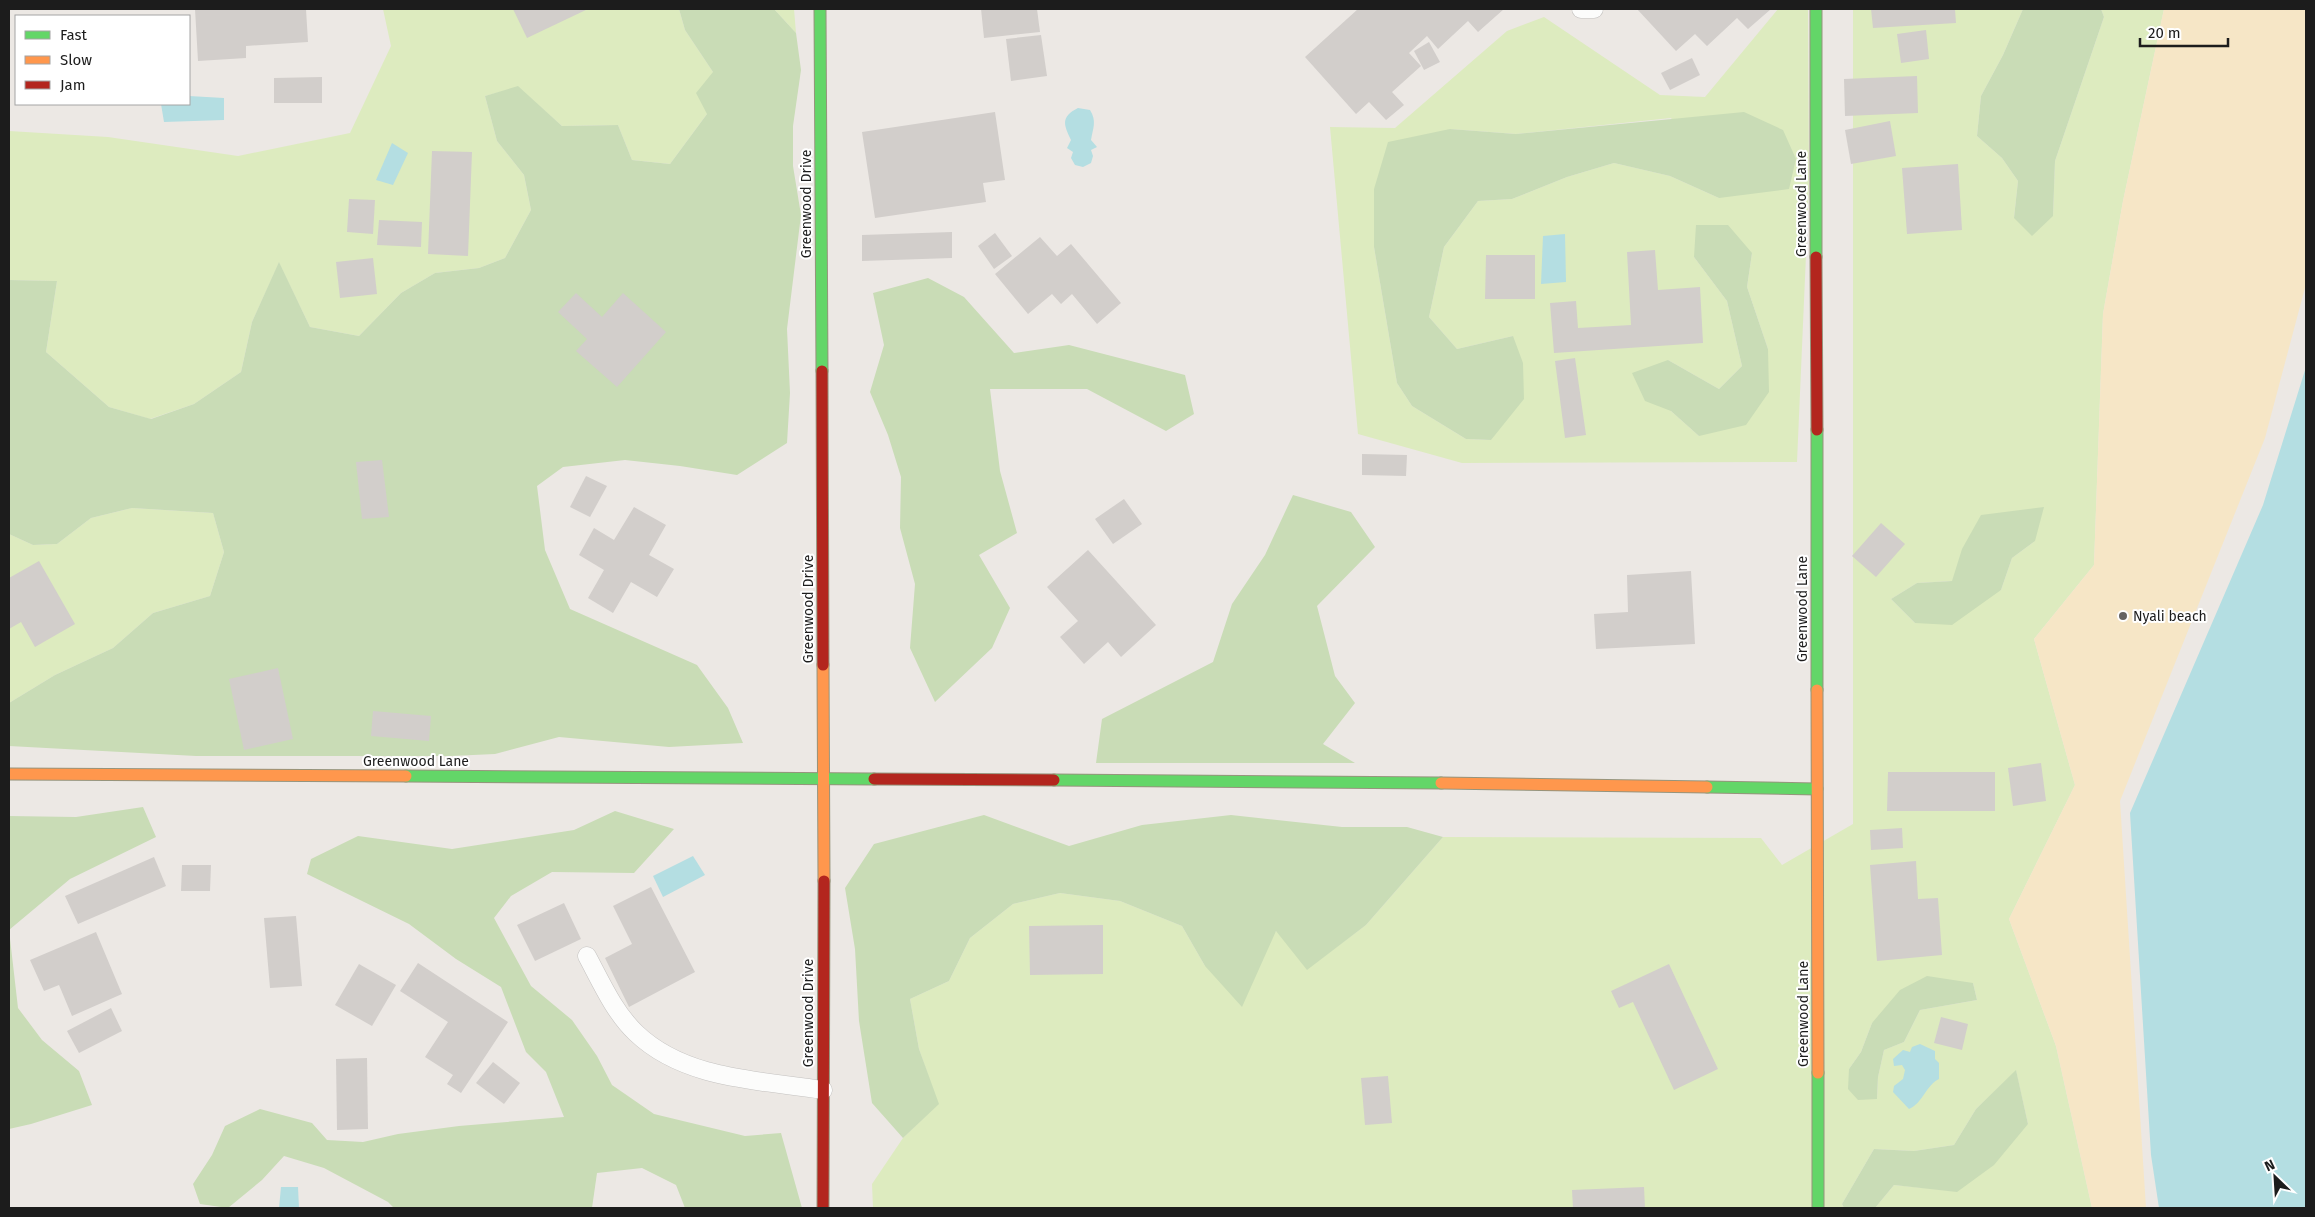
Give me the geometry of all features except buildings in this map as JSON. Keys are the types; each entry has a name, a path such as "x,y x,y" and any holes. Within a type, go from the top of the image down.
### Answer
{"street":[{"name":"Greenwood Drive","path":"820,9 824,778 823,1208"},
{"name":"Greenwood Lane","path":"1816,9 1818,1208"},
{"name":"Greenwood Lane","path":"9,774 1291,781 1817,789"}],"lane":[{"path":"1581,9 1594,9"},
{"path":"587,956 621,1014 636,1033 660,1052 687,1065 714,1073 823,1090"}],"green space":[{"path":"383,9 679,9 685,30 713,72 707,114 670,164 632,160 618,125 562,126 518,87 485,96 497,141 524,175 531,210 505,258 479,268 435,273 401,293 359,336 310,327 279,263 252,322 241,372 194,404 150,419 109,407 46,352 57,281 9,280 9,131 108,137 238,156 350,133 391,46"},
{"path":"679,9 774,9 796,33 801,70 793,126 793,166 801,215 787,329 790,393 787,443 737,475 625,460 563,467 537,486 545,550 570,609 697,665 728,708 743,743 669,747 559,737 495,754 451,756 196,756 9,746 9,703 55,675 113,648 153,613 210,596 224,552 213,513 132,508 91,518 57,544 33,545 9,534 9,280 57,281 46,352 109,407 151,419 194,404 241,372 252,322 279,262 310,327 359,336 401,293 435,273 479,268 505,258 531,210 524,175 497,141 485,96 518,86 562,126 618,125 632,160 670,164 707,114 696,93 713,72 685,30"},
{"path":"774,9 794,9 796,33"},
{"path":"1778,9 1808,9 1809,186 1797,462 1462,463 1358,434 1330,127 1395,128 1507,31 1544,17 1660,95 1705,97","holes":["1671,118 1719,198 1670,176 1614,163 1567,177 1512,199 1478,201 1444,247 1429,317 1457,349 1513,336 1491,440 1466,439 1412,406 1397,383 1374,247 1374,189 1450,129 1516,134","1752,253 1747,287 1768,349 1699,436 1671,411 1668,360 1719,389 1742,366 1727,301 1694,257"]},
{"path":"1853,9 2023,9 2003,55 1981,96 1977,136 2002,158 2018,181 2014,218 2053,216 2055,161 2104,17 2101,9 2164,9 2123,201 2103,314 2094,565 2034,639 2075,785 2009,919 2056,1046 2092,1208 1875,1208 1894,1185 1924,1188 2028,1124 2016,1071 1976,1109 1954,1145 1914,1151 1874,1149 1842,1204 1844,1208 873,1208 872,1184 903,1138 938,1104 919,1049 910,999 949,981 970,938 1013,904 1060,893 1120,901 1182,926 1205,966 1277,931 1307,969 1366,925 1443,837 1761,838 1782,865 1853,824","holes":["2035,541 2012,558 2001,590 1915,623 1891,599 1917,583 1952,581","1973,983 1977,1000 1920,1010 1904,1042 1884,1050 1878,1077 1877,1099 1849,1069 1861,1052 1872,1023"]},
{"path":"2023,9 2101,9 2104,17 2055,161 2053,216 2032,236 2014,218 2018,181 2002,158 1977,136 1981,96 2003,55"},
{"path":"1744,112 1783,130 1796,159 1789,189 1719,198 1670,176 1614,163 1567,177 1512,199 1478,201 1444,247 1429,317 1457,349 1513,336 1523,363 1524,399 1491,440 1466,439 1412,406 1397,383 1374,247 1374,189 1388,142 1450,129 1516,134"},
{"path":"1696,225 1728,225 1752,253 1747,287 1768,349 1769,392 1746,425 1699,436 1671,411 1645,401 1632,373 1668,360 1719,389 1742,366 1727,301 1694,257"},
{"path":"928,278 964,297 1014,353 1069,345 1185,375 1194,414 1166,431 1087,389 990,389 1000,471 1017,533 979,555 1010,608 992,648 935,702 910,648 915,584 900,528 901,477 888,435 870,392 884,345 873,293"},
{"path":"1293,495 1351,512 1375,547 1317,606 1335,676 1355,703 1323,744 1355,763 1096,763 1102,719 1213,662 1232,604 1265,555"},
{"path":"2044,507 2035,541 2012,558 2001,590 1952,625 1915,623 1891,599 1917,583 1952,581 1962,549 1981,515"},
{"path":"132,508 213,513 224,552 210,596 153,613 113,648 55,675 9,703 9,534 33,545 57,544 91,518"},
{"path":"143,807 156,837 70,879 9,930 9,816 76,817"},
{"path":"615,811 674,829 634,873 552,872 511,896 494,918 531,986 572,1020 597,1056 612,1085 654,1114 745,1136 781,1133 802,1208 685,1208 676,1185 642,1168 597,1173 592,1208 394,1208 388,1202 324,1168 284,1156 262,1180 228,1208 200,1204 193,1184 212,1155 225,1126 260,1109 312,1123 327,1140 363,1142 398,1134 459,1126 564,1117 546,1072 526,1052 501,987 456,959 409,924 307,874 311,859 358,836 452,849 574,830"},
{"path":"984,815 1069,846 1142,825 1231,815 1342,827 1407,827 1443,837 1366,925 1307,970 1276,931 1242,1007 1205,966 1182,926 1120,901 1060,893 1013,904 970,938 949,981 910,999 919,1049 939,1104 903,1138 872,1103 859,1021 855,949 845,888 874,844"},
{"path":"9,930 18,1008 42,1040 79,1071 92,1105 9,1129"},
{"path":"1927,976 1973,983 1977,1000 1920,1010 1904,1042 1884,1050 1878,1077 1877,1099 1858,1100 1848,1089 1849,1069 1861,1052 1872,1023 1900,990"},
{"path":"2016,1070 2028,1124 1994,1165 1957,1192 1894,1185 1875,1208 1844,1208 1842,1204 1874,1149 1914,1151 1954,1145 1976,1109"}],"sand":[{"name":"Nyali beach","path":"2164,9 2306,9 2306,284 2265,438 2120,801 2146,1208 2092,1208 2056,1046 2009,919 2075,785 2034,639 2094,565 2103,314 2123,201"}],"water":[{"path":"190,96 224,98 224,120 164,122 161,105 190,105"},
{"path":"1078,108 1090,110 1092,114 1094,125 1091,140 1097,147 1091,150 1093,156 1091,163 1083,167 1075,165 1071,158 1073,152 1067,148 1071,140 1065,126 1068,115"},
{"path":"392,143 408,153 393,185 376,180"},
{"path":"1565,234 1566,282 1541,284 1543,236"},
{"path":"2306,367 2306,1208 2159,1208 2151,1155 2130,813 2263,505"},
{"path":"693,856 705,875 663,897 653,876"},
{"path":"1920,1044 1935,1051 1935,1059 1939,1063 1939,1079 1931,1085 1918,1103 1909,1109 1893,1092 1894,1086 1903,1079 1905,1070 1902,1065 1894,1066 1893,1059 1903,1050 1910,1052 1912,1047"},
{"path":"281,1187 298,1187 299,1208 279,1208"}],"traffic: fast":[{"path":"820,9 822,371"},
{"path":"1816,9 1816,257"},
{"path":"1817,430 1817,690"},
{"path":"406,776 874,779"},
{"path":"1054,780 1441,783"},
{"path":"1707,787 1817,789"},
{"path":"1818,1073 1818,1208"}],"traffic: slow":[{"path":"823,665 824,881"},
{"path":"1817,690 1818,1073"},
{"path":"9,774 406,776"},
{"path":"1441,783 1707,787"}],"traffic: jam":[{"path":"1816,257 1817,430"},
{"path":"822,371 823,665"},
{"path":"874,779 1054,780"},
{"path":"823,1208 824,881"}],"place":[{"name":"Nyali beach","path":"2123,616"}]}
